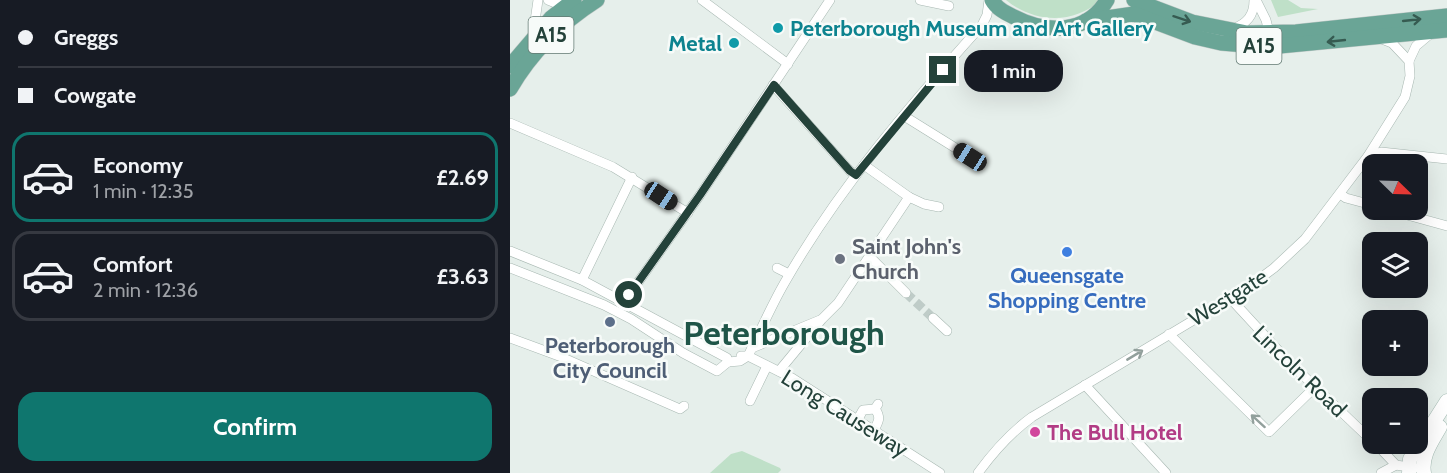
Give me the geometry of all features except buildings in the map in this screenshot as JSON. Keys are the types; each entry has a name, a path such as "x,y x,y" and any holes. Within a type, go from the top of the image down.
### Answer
{"main road":[{"name":"A15","path":"510,89 543,43 563,24 597,0"},
{"path":"991,0 1017,19 1046,29 1060,29 1086,21 1096,16 1107,0"},
{"name":"A15","path":"1134,0 1192,22 1247,33 1303,31 1447,16"},
{"name":"A15","path":"510,66 551,18 571,2"},
{"name":"A15","path":"1086,21 1134,14 1195,36 1221,43 1250,46 1274,46 1442,30"}],"street":[{"path":"532,38 538,0"},
{"path":"548,0 558,4 571,2"},
{"path":"702,0 788,64"},
{"path":"627,299 830,0"},
{"path":"920,0 949,6"},
{"path":"750,352 789,274 856,175 982,25 991,0"},
{"path":"1232,30 1244,24 1250,17 1255,0"},
{"path":"1250,46 1258,43 1269,32 1266,20 1255,0"},
{"path":"1376,37 1392,43 1409,61 1421,40 1442,30"},
{"name":"Westgate","path":"1369,154 1409,87 1409,61"},
{"path":"774,85 856,175"},
{"path":"904,116 970,157"},
{"path":"510,123 613,167 687,213"},
{"path":"1381,134 1391,147 1400,153"},
{"path":"1374,154 1400,153 1447,159"},
{"name":"Westgate","path":"978,473 1011,432 1032,417 1230,298 1274,268 1293,252 1362,164"},
{"path":"864,165 909,197 924,204 939,207"},
{"path":"582,280 632,177"},
{"path":"1340,194 1362,203"},
{"path":"779,371 822,319 841,304 909,197"},
{"path":"1425,220 1447,226"},
{"path":"510,251 612,291 728,360 740,360 750,352 822,319"},
{"path":"870,257 906,293"},
{"path":"510,268 604,305 631,319 681,355 717,371 728,360"},
{"path":"777,268 789,274"},
{"name":"Lincoln Road","path":"1230,298 1258,330 1362,431"},
{"path":"933,318 947,331"},
{"path":"1169,334 1269,432 1315,387"},
{"path":"510,338 569,360 680,409 684,406"},
{"path":"681,355 693,338"},
{"name":"Long Causeway","path":"750,352 767,366 858,419 940,473"},
{"path":"750,401 767,366"},
{"path":"1084,385 1166,473"},
{"path":"1413,467 1447,401"},
{"path":"858,419 863,410 876,406 879,421 874,430"},
{"path":"1381,473 1413,467 1447,411"},
{"name":"Lincoln Road","path":"1388,454 1413,467"},
{"name":"Lincoln Road","path":"1388,454 1413,467"}],"green space":[{"path":"1006,0 1101,0 1078,14 1054,18 1029,13"},
{"path":"1271,0 1288,0 1301,8 1318,9 1278,17"},
{"path":"742,451 781,470 778,473 710,473 731,454"}],"tunnel":[{"path":"906,293 933,318"}],"place":[{"name":"Peterborough Museum and Art Gallery","path":"778,28"},
{"name":"Metal","path":"734,43"},
{"name":"Queensgate Shopping Centre","path":"1067,252"},
{"name":"Saint John's Church","path":"840,259"},
{"name":"Peterborough City Council","path":"610,322"},
{"name":"The Bull Hotel","path":"1035,432"}],"district":[{"name":"Peterborough","path":"784,333"}],"route":[{"path":"629,295 774,85 856,175 943,70"}]}
